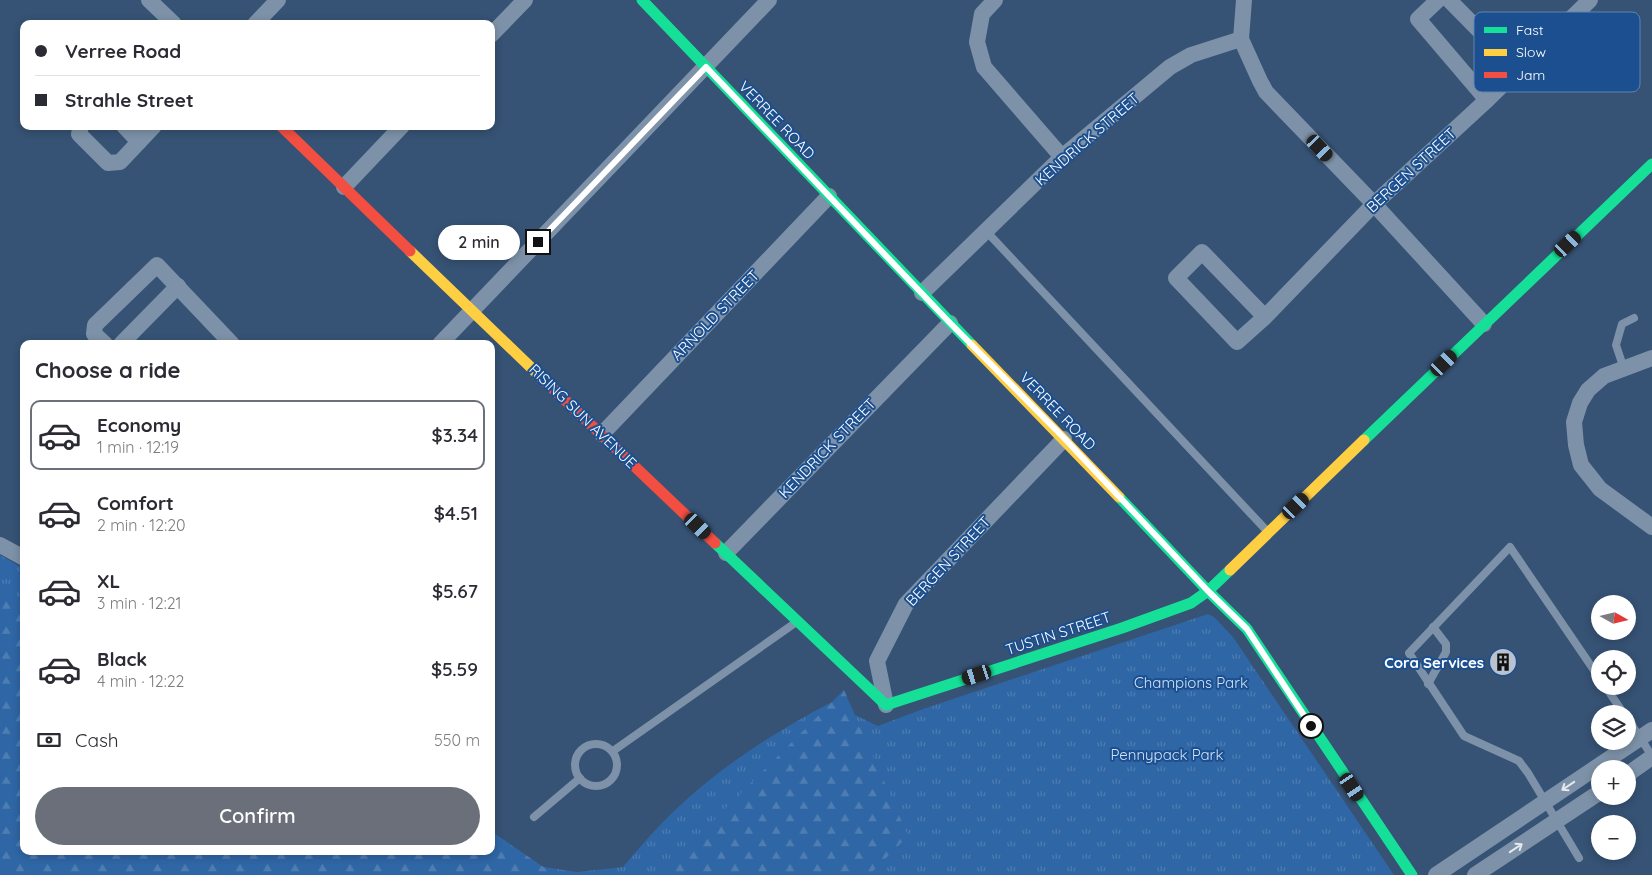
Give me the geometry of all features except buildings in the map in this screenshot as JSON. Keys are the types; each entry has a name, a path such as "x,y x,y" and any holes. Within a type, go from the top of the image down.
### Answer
{"street":[{"path":"149,0 170,20"},
{"path":"259,20 278,0"},
{"path":"495,31 525,0"},
{"name":"VERREE ROAD","path":"642,0 950,323 1064,438 1208,591 1247,629 1412,875"},
{"path":"444,340 770,0"},
{"path":"995,0 982,14 977,42 984,67 1062,157"},
{"path":"1244,0 1241,39 1266,92 1374,204 1484,324"},
{"path":"1438,0 1418,19 1474,85"},
{"path":"1449,0 1474,25"},
{"name":"BERGEN STREET","path":"1577,12 1590,0"},
{"name":"KENDRICK STREET","path":"922,293 1062,157 1170,67 1191,55 1241,39"},
{"path":"1480,92 1487,100"},
{"name":"BERGEN STREET","path":"1265,317 1202,252 1176,278 1237,342 1265,317 1374,204 1495,92"},
{"path":"80,130 79,134 108,163 120,162 150,130"},
{"path":"128,130 138,142"},
{"name":"RISING SUN AVENUE","path":"285,130 471,310 886,705"},
{"path":"344,187 398,130"},
{"name":"TUSTIN STREET","path":"886,705 1131,625 1191,603 1208,591 1652,164"},
{"name":"ARNOLD STREET","path":"602,434 828,196"},
{"path":"100,340 94,334 95,325 158,265 228,340"},
{"path":"125,340 178,286"},
{"name":"KENDRICK STREET","path":"726,553 950,323"},
{"path":"1652,358 1604,376 1588,390 1580,403 1574,422 1576,445 1581,464 1600,489 1652,527"},
{"name":"BERGEN STREET","path":"886,705 877,662 906,604 1064,438"},
{"path":"0,545 20,554"},
{"path":"1436,875 1646,734"},
{"path":"1636,768 1652,756"},
{"path":"1475,875 1591,798"}],"lane":[{"path":"986,231 1268,532"},
{"path":"1624,369 1616,345 1622,324 1634,318"},
{"path":"1579,858 1519,761 1464,736 1409,653 1510,547 1591,666"},
{"path":"613,752 798,620"},
{"path":"1428,684 1446,652 1446,644 1433,627"},
{"path":"1636,726 1646,734 1652,756"},
{"path":"595,743 608,746 617,758 618,765 613,778 608,783 594,786 580,778 575,768 575,761 577,754 582,748 595,743"},
{"path":"534,817 580,778"}],"green space":[{"name":"Pennypack Park","path":"0,555 20,567 20,855 495,855 495,852 532,865 577,872 623,867 663,822 721,771 785,728 830,703 878,726 923,709 1208,614 1214,617 1233,637 1394,875 0,875"},
{"path":"0,591 20,598 20,855 495,855 495,834 555,875 0,875"},
{"path":"844,690 908,836 869,875 659,875"}],"traffic: fast":[{"path":"642,0 972,345"},
{"path":"1364,440 1652,164"},
{"path":"1119,497 1208,591 1247,629 1412,875"},
{"path":"715,543 886,705 1122,628 1191,603 1208,591 1230,570"}],"traffic: slow":[{"path":"410,251 546,382"},
{"path":"972,345 1119,497"},
{"path":"1230,570 1364,440"}],"traffic: jam":[{"path":"285,130 410,251"},
{"path":"546,382 715,543"}],"place":[{"name":"Cora Services","path":"1503,662"}],"route":[{"path":"538,242 706,67 950,323 1064,438 1208,591 1247,629 1311,726"}],"park label":[{"name":"Champions Park","path":"1191,682"}]}
